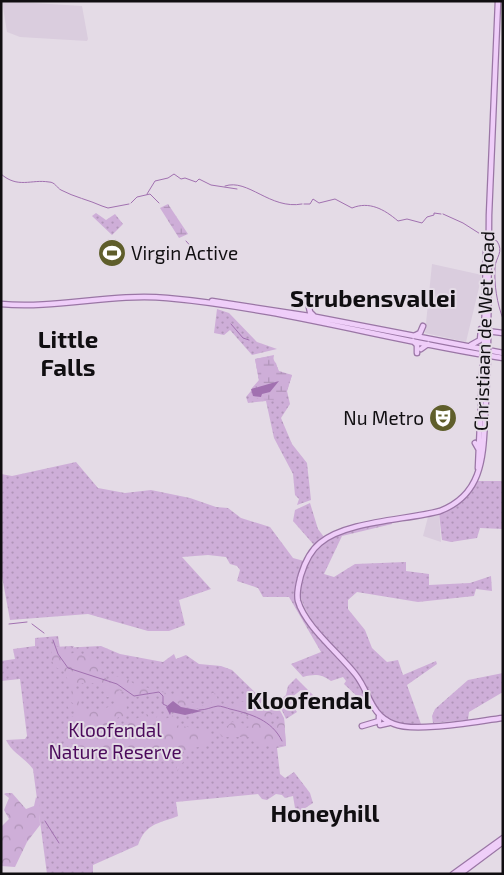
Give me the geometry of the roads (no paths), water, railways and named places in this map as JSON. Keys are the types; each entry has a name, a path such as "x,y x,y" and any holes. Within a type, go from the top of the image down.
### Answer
{"main road":[{"name":"Christiaan de Wet Road","path":"378,715 359,678 308,619 301,608 298,596 304,564 316,546 338,532 439,510 458,501 475,479 481,467 484,450 482,434 486,357 485,287 496,1"},
{"name":"Christiaan de Wet Road","path":"486,348 489,337 486,330 489,322 488,214 496,1"},
{"path":"1,304 56,304 140,297 234,303 316,317 412,339 419,351 431,342 473,345 480,340 485,287"},
{"path":"188,300 431,342 503,359"},
{"path":"308,303 310,312 316,317"},
{"path":"489,322 500,331"},
{"path":"412,339 420,334 423,327 425,335 431,342"},
{"path":"486,330 500,331"},
{"path":"489,337 492,333 500,331"},
{"path":"462,344 503,353"},
{"name":"Christiaan de Wet Road","path":"475,479 482,434 487,375 486,357"},
{"path":"487,375 491,362 503,359"},
{"path":"480,454 475,442 482,434 490,443 484,450"},
{"path":"378,715 390,723 409,727 503,718"},
{"path":"362,726 376,724 379,721 378,715"},
{"path":"378,715 396,724 409,727"},
{"path":"380,725 390,723"},
{"path":"453,874 503,838"},
{"path":"460,874 503,842"},
{"path":"468,872 470,866"}],"waterway":[{"path":"1,174 7,179 19,182 51,182 66,192 108,208 129,204"},
{"path":"147,194 155,181 168,178 174,174 181,179 185,178 196,182 199,179 211,185 237,189"},
{"path":"225,186 242,186 280,203 290,205 302,204"},
{"path":"131,203 137,197 150,194 159,203"},
{"path":"304,204 310,204 313,199 319,203 335,199 352,208 364,205 376,207 398,221 407,219 422,223 427,217 434,215 434,213 441,214"},
{"path":"443,214 463,223 485,237"},
{"path":"491,239 497,241 500,248 495,267 495,280 503,319"},
{"path":"186,241 195,251"},
{"path":"231,324 243,338 249,340"},
{"path":"9,624 27,622"},
{"path":"32,624 44,633"},
{"path":"53,640 58,654 68,668 117,684 134,696 159,692 163,696 163,704 167,706"},
{"path":"199,710 219,706 246,713 267,723 282,741"},
{"path":"45,821 59,843"}],"place":[{"name":"Virgin Active","path":"112,253"},
{"name":"Nu Metro","path":"443,418"}],"district":[{"name":"Strubensvallei","path":"373,299"},
{"name":"Little Falls","path":"68,354"},
{"name":"Kloofendal","path":"309,701"},
{"name":"Honeyhill","path":"325,814"}],"park label":[{"name":"Kloofendal Nature Reserve","path":"115,741"}]}
